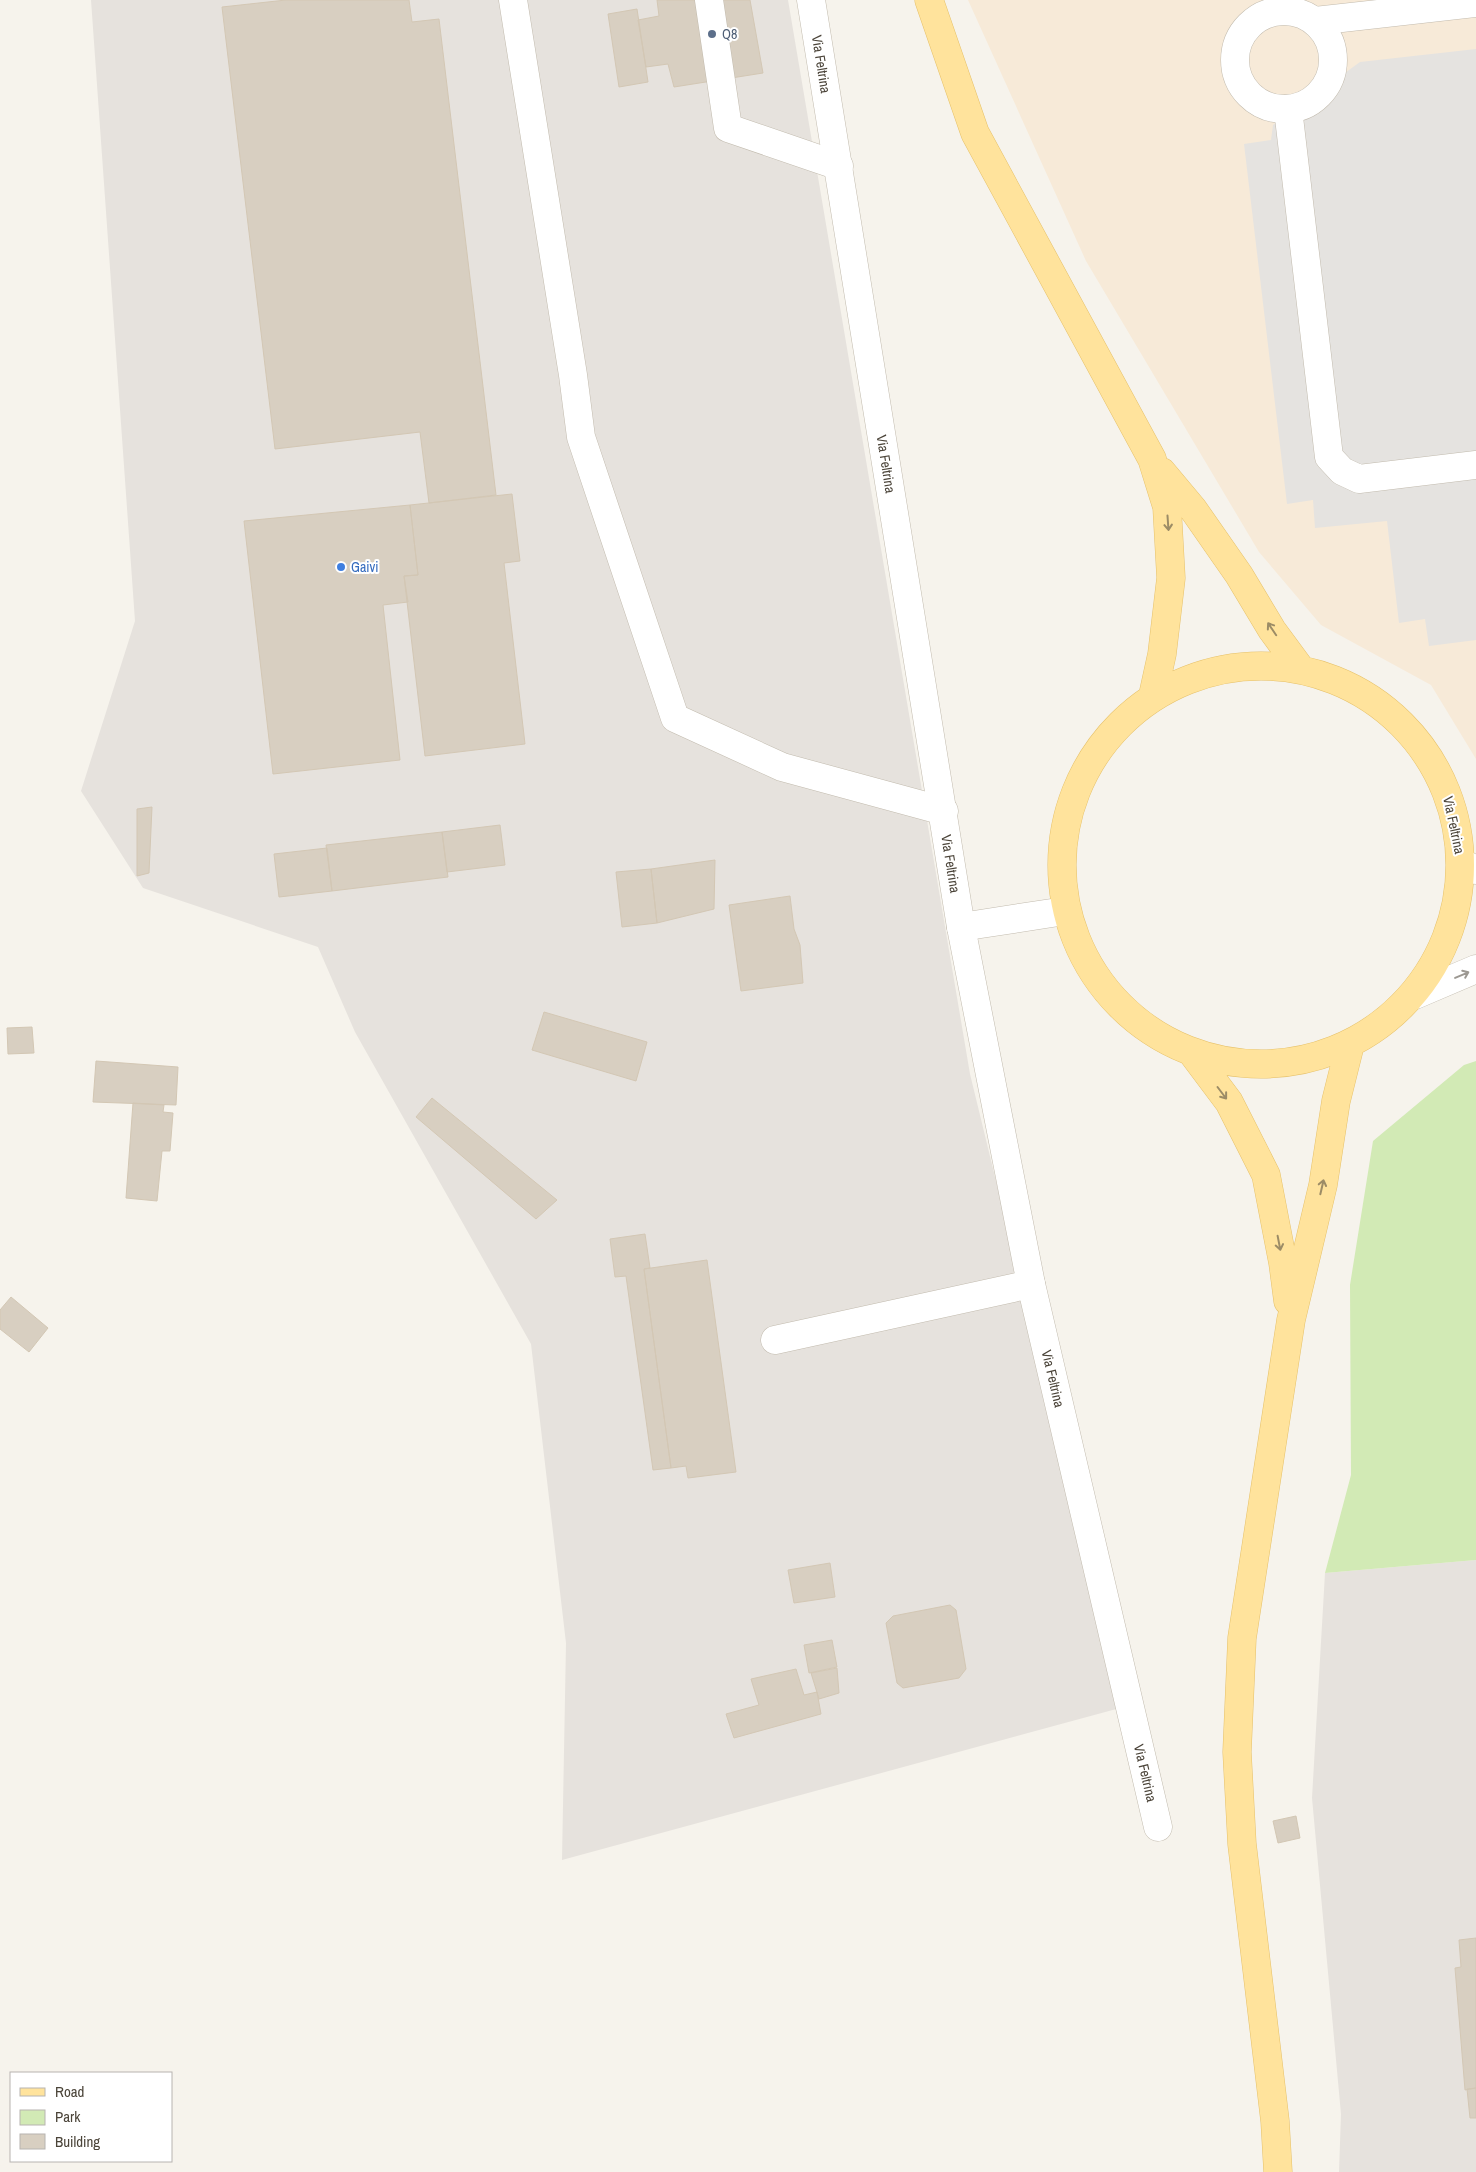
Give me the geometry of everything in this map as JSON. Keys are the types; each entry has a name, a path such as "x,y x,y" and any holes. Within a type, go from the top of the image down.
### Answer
{"main road":[{"path":"929,0 975,134 1152,459 1193,509 1239,575 1272,630 1300,668"},
{"path":"1152,459 1167,506 1171,578 1162,654 1153,696"},
{"name":"Via Feltrina","path":"1250,665 1300,668 1364,693 1416,737 1450,796 1469,866 1450,933 1415,995 1350,1045 1273,1066 1193,1054 1149,1031 1112,998 1083,957 1065,911 1061,849 1075,789 1107,736 1153,696 1200,674 1250,665"},
{"name":"Via Feltrina","path":"1278,2172 1276,2121 1242,1844 1238,1752 1242,1638 1291,1320 1323,1185 1336,1101 1350,1045"},
{"name":"Via Feltrina","path":"1193,1054 1229,1102 1266,1174 1283,1263 1291,1320"}],"street":[{"path":"512,0 573,376 581,437 675,718 782,767 944,811"},
{"path":"708,0 728,128 839,166"},
{"name":"Via Feltrina","path":"811,0 944,811 961,927 1030,1284 1158,1826"},
{"path":"1315,21 1476,3"},
{"path":"1285,10 1301,13 1315,21 1331,43 1333,57 1333,71 1328,84 1317,96 1304,105 1288,109 1272,108 1257,101 1245,91 1238,76 1235,61 1237,45 1244,31 1255,19 1269,12 1285,10"},
{"path":"1288,109 1329,457 1342,471 1359,478 1476,465"},
{"path":"961,927 1065,911"},
{"path":"1415,995 1476,969"},
{"path":"775,1340 1030,1284"}],"shaded area":[{"path":"91,0 788,0 970,1074 1068,1477 1120,1708 562,1860 566,1643 531,1344 355,1032 318,947 143,888 81,791 135,621"},
{"path":"968,0 1476,0 1476,759 1431,685 1321,625 1259,552 1086,261"},
{"path":"1476,49 1476,640 1429,646 1425,619 1399,623 1387,521 1315,528 1313,500 1287,504 1244,144 1271,140 1273,125 1360,62"},
{"path":"1476,1560 1476,2172 1339,2172 1341,2114 1312,1798 1325,1573"}],"green space":[{"path":"1476,1061 1476,1560 1325,1573 1351,1475 1350,1285 1373,1141 1464,1065"}],"building":[{"path":"286,0 409,0 412,22 439,19 496,495 429,503 420,432 275,449 222,7"},
{"path":"657,0 750,0 763,73 674,87 668,64 646,67 638,20 659,16"},
{"path":"637,9 648,82 619,87 608,14"},
{"path":"512,494 520,561 504,563 525,744 425,756 404,576 418,575 410,505"},
{"path":"410,505 418,575 404,576 408,602 383,605 400,760 273,774 244,521"},
{"path":"152,807 149,873 137,876 137,809"},
{"path":"500,825 505,865 447,872 442,832"},
{"path":"442,832 448,877 332,891 326,845"},
{"path":"327,848 332,891 279,897 274,854"},
{"path":"715,860 714,909 657,923 651,869"},
{"path":"651,869 657,923 622,927 616,872"},
{"path":"790,896 794,929 800,945 803,983 741,991 729,905"},
{"path":"544,1012 647,1042 636,1081 532,1050"},
{"path":"32,1027 34,1053 8,1054 7,1028"},
{"path":"96,1061 178,1067 176,1105 93,1102"},
{"path":"432,1098 557,1200 536,1219 416,1117"},
{"path":"133,1103 164,1105 163,1112 173,1113 170,1151 162,1151 157,1201 126,1198"},
{"path":"645,1234 650,1268 644,1269 671,1468 653,1470 626,1276 615,1277 610,1239"},
{"path":"707,1260 736,1472 688,1478 686,1466 671,1468 644,1269"},
{"path":"11,1297 48,1328 29,1352 0,1329 0,1310"},
{"path":"830,1563 835,1597 794,1603 788,1570"},
{"path":"950,1605 956,1610 966,1669 959,1678 903,1688 897,1683 886,1623 893,1616"},
{"path":"832,1640 837,1667 809,1673 804,1645"},
{"path":"837,1668 839,1693 819,1699 811,1673"},
{"path":"796,1669 804,1695 817,1692 821,1714 734,1738 726,1714 759,1705 751,1679"},
{"path":"1296,1816 1300,1838 1278,1843 1273,1821"},
{"path":"1476,1938 1476,2088 1465,2090 1455,1968 1461,1967 1459,1940"},
{"path":"1476,2088 1476,2118 1470,2118 1467,2089"}],"place":[{"name":"Q8","path":"712,34"},
{"name":"Gaivi","path":"341,567"}]}
